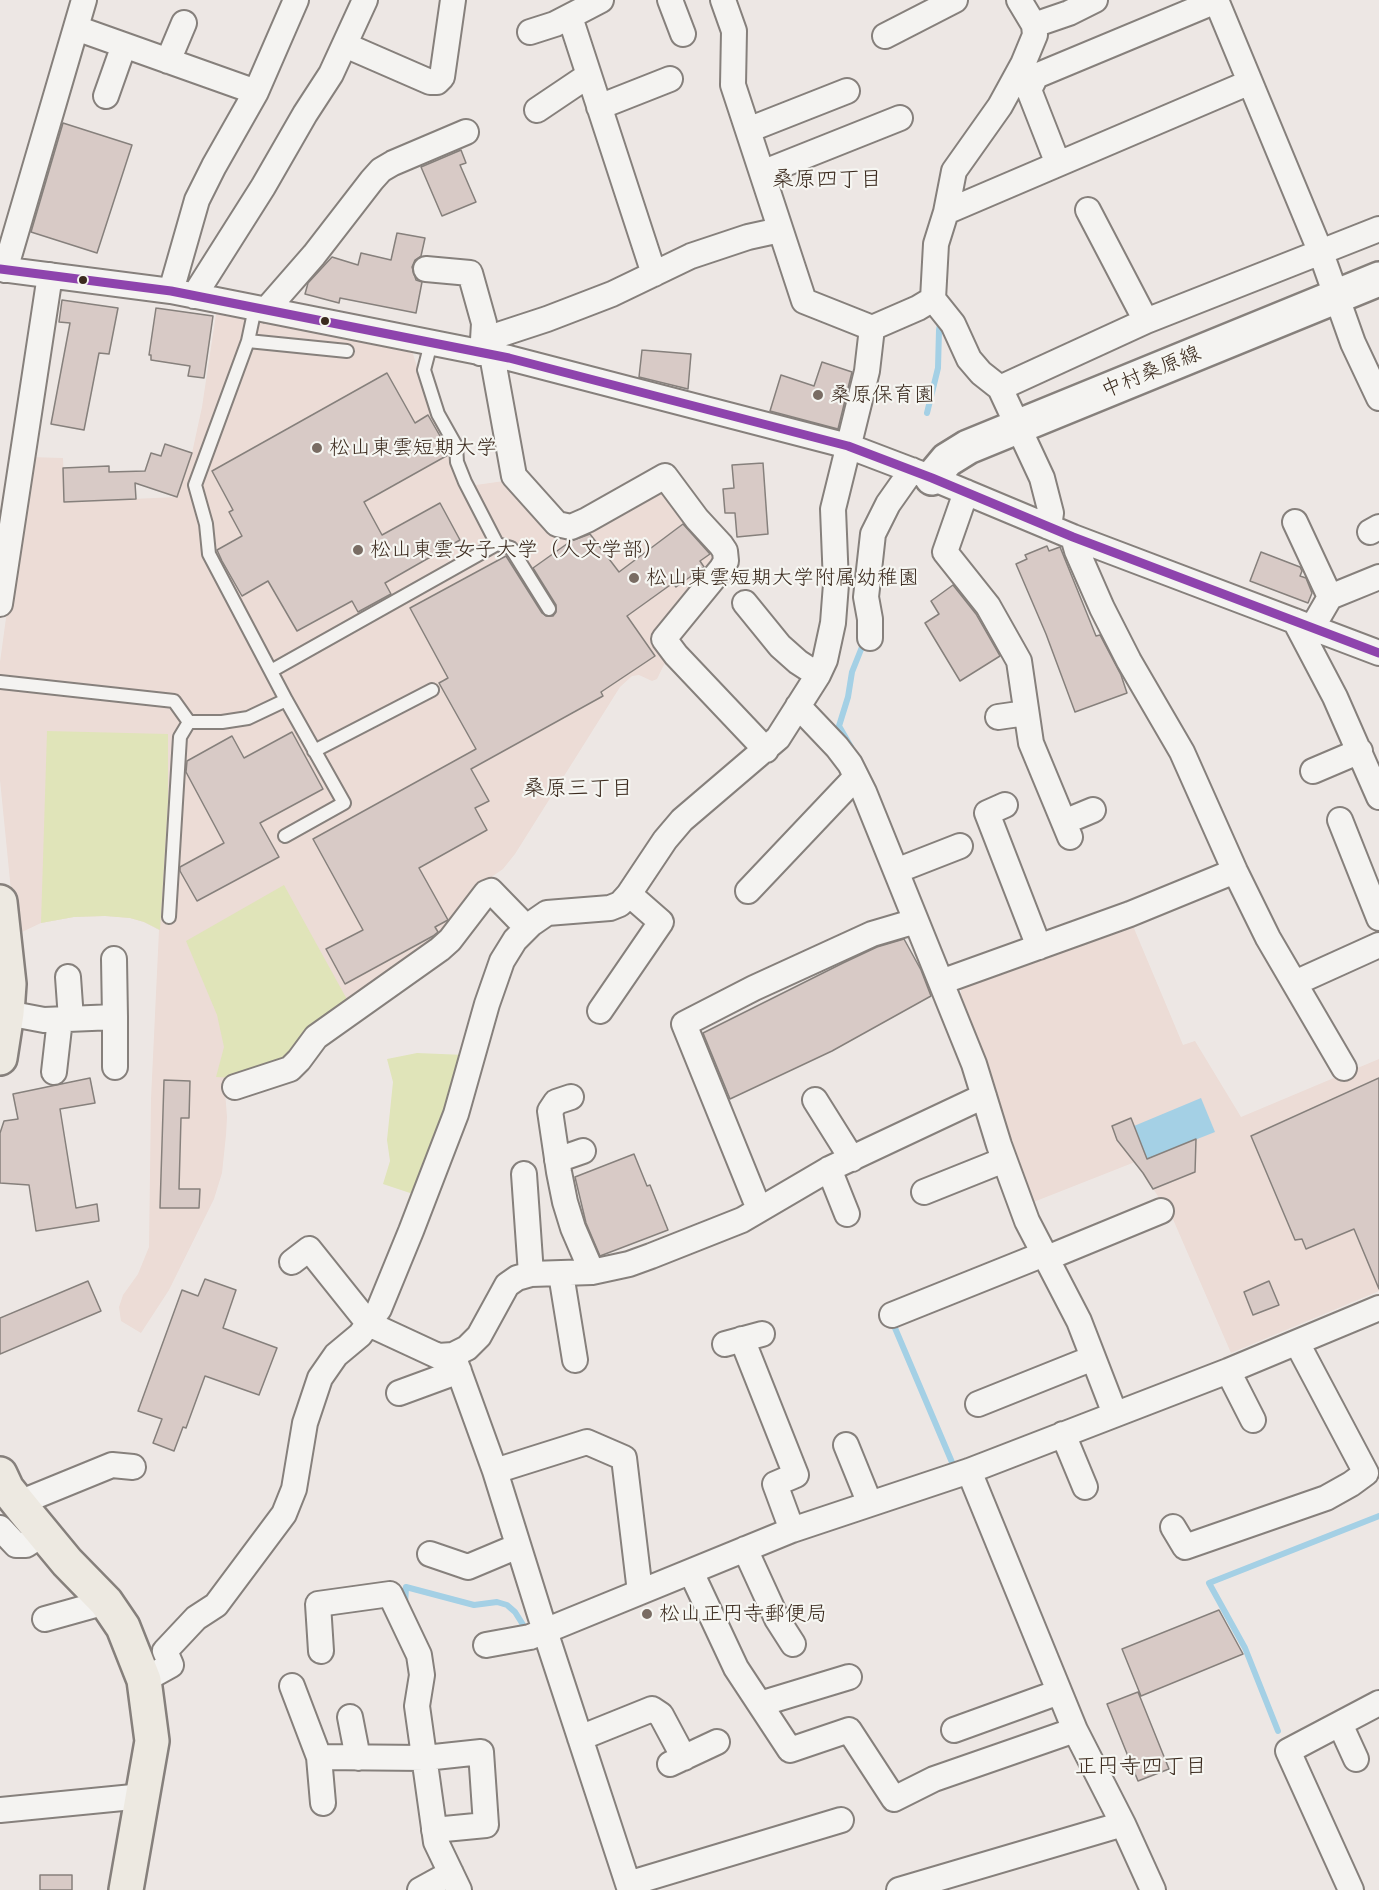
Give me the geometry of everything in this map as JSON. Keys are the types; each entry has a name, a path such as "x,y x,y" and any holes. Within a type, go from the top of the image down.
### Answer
{"main road":[{"path":"0,902 9,984 8,1013 0,1058"},
{"path":"0,1474 8,1489 9,1516 43,1534 106,1602 123,1627 144,1680 153,1741 126,1890"}],"street":[{"path":"84,0 2,269 183,293 431,343 485,349 848,446 1073,537 1379,653"},
{"path":"183,293 198,200 214,166 256,92 296,0"},
{"path":"183,293 263,187 304,114 331,74 365,0"},
{"path":"345,45 430,82 437,82 442,77 453,0"},
{"path":"530,32 570,17 602,0"},
{"path":"670,0 683,34"},
{"path":"723,0 734,31 733,85 804,301 872,328 933,299"},
{"path":"885,36 955,0"},
{"path":"1019,0 1034,25 1035,35 1023,64 1000,106 954,171 946,212 936,244 933,299 953,324 969,359 981,373 1000,388 1042,478 1051,513 1049,527"},
{"path":"1034,25 1069,13 1095,0"},
{"path":"1058,164 1029,90 1036,76 1216,1 1248,83 1321,253 1353,343 1379,398"},
{"path":"570,17 654,274"},
{"path":"168,61 184,23"},
{"path":"76,28 256,92"},
{"path":"106,96 124,45"},
{"path":"537,111 589,75"},
{"path":"599,107 670,79"},
{"path":"946,212 1248,83"},
{"path":"748,130 848,91"},
{"path":"762,172 900,118"},
{"path":"261,309 314,255 381,170 466,132"},
{"path":"1088,210 1146,321"},
{"path":"1000,388 1146,321 1379,229"},
{"path":"485,349 547,319 612,294 691,256 748,237 780,230"},
{"path":"426,269 470,273 484,323 485,349 514,476 557,524 571,527 665,477 697,519 721,545 726,561 722,568 664,639 676,655 766,750"},
{"path":"0,604 4,546 50,276"},
{"name":"中村桑原線","path":"922,474 968,447 1017,426 1379,279"},
{"path":"144,1680 171,1665 165,1651 196,1618 216,1605 284,1514 294,1489 305,1423 320,1378 336,1355 369,1324 379,1309 456,1114 487,1004 502,961 515,940 547,913 610,908 620,904 665,840 682,820 778,738 818,675 825,660 833,623 836,584 832,509 867,371 872,328"},
{"path":"870,638 870,619 866,597 873,534 888,504 922,474"},
{"path":"966,492 945,552 988,606 1019,661 1031,743 1067,830 1093,810"},
{"path":"1295,522 1330,597"},
{"path":"1073,537 1102,608 1129,661 1182,752 1235,871 1268,938 1344,1068"},
{"path":"1303,624 1330,597 1379,577"},
{"path":"745,603 780,646 818,675"},
{"path":"1303,624 1379,797"},
{"path":"798,706 837,747 856,777 974,1064 1004,1160 1027,1221 1079,1321 1115,1414"},
{"path":"998,717 1026,713"},
{"path":"1313,771 1360,751"},
{"path":"748,891 856,777"},
{"path":"1005,805 987,813 1039,947"},
{"path":"1340,820 1379,918"},
{"path":"896,871 960,846"},
{"path":"941,982 1130,914 1235,871"},
{"path":"235,1087 290,1069 316,1038 440,949 450,940 486,893 491,891 527,928"},
{"path":"600,1011 661,922 629,894"},
{"path":"759,1209 684,1024 754,988 872,934 916,921"},
{"path":"1295,983 1379,945"},
{"path":"114,959 115,1067"},
{"path":"54,1072 65,1019 68,977"},
{"path":"8,1013 44,1020 115,1017"},
{"path":"399,1393 456,1363 479,1336 507,1285 517,1278 531,1274 592,1272 651,1256 742,1220 829,1169 984,1096"},
{"path":"571,1097 556,1102 550,1111 557,1160 573,1228 592,1272"},
{"path":"815,1100 852,1159"},
{"path":"557,1160 583,1151"},
{"path":"924,1192 1004,1160"},
{"path":"829,1169 847,1214"},
{"path":"524,1174 531,1274"},
{"path":"892,1315 1161,1211"},
{"path":"292,1262 309,1249 369,1324 456,1363 495,1471 629,1887 841,1820"},
{"path":"561,1274 575,1360"},
{"path":"486,1645 530,1637 792,1530 969,1471 1228,1371 1379,1308"},
{"path":"743,1339 781,1407 796,1475 775,1484 792,1530"},
{"path":"1173,1527 1185,1547 1326,1498 1366,1473 1297,1343"},
{"path":"978,1404 1093,1358"},
{"path":"1228,1371 1253,1420"},
{"path":"1063,1434 1085,1487"},
{"path":"495,1471 587,1442 624,1458 640,1592"},
{"path":"846,1444 870,1504"},
{"path":"9,1516 112,1465 132,1467"},
{"path":"969,1471 1075,1731 1154,1890"},
{"path":"429,1554 468,1567 518,1546"},
{"path":"745,1549 777,1619 793,1644"},
{"path":"691,1572 736,1668 790,1750 849,1730 894,1799 934,1779 1075,1731"},
{"path":"321,1651 318,1604 390,1593 419,1655 422,1676 417,1706 434,1830 436,1842 455,1882 420,1890"},
{"path":"45,1619 106,1602"},
{"path":"760,1704 835,1673"},
{"path":"292,1686 319,1757 323,1803"},
{"path":"954,1730 1059,1692"},
{"path":"1351,1890 1288,1751 1379,1703"},
{"path":"580,1738 652,1709 661,1715 676,1761 717,1742"},
{"path":"350,1717 358,1758"},
{"path":"1340,1724 1356,1759"},
{"path":"319,1757 425,1758 481,1752 486,1825 434,1830"},
{"path":"0,1810 143,1796"},
{"path":"899,1890 1123,1824"}],"lane":[{"path":"261,309 195,485 206,524 209,554 286,700 344,803 285,836"},
{"path":"248,341 347,351"},
{"path":"431,343 424,370 438,414 456,446 457,462 465,482 497,544"},
{"path":"271,671 497,544 511,548 549,609"},
{"path":"0,682 174,701 189,722"},
{"path":"314,751 432,690"},
{"path":"189,722 222,723 248,718 286,700"},
{"path":"169,917 180,737 189,722"}],"shaded area":[{"path":"216,314 412,351 431,409 452,448 450,462 462,487 511,480 553,526 665,482 719,553 657,679 652,681 639,675 632,676 620,687 515,854 503,869 480,885 445,936 232,1078 224,1078 226,1135 222,1173 214,1199 169,1290 141,1333 121,1321 119,1307 123,1295 138,1274 149,1247 151,1099 159,930 130,918 105,916 74,917 41,923 22,932 15,931 0,780 0,662 28,457 63,458 65,502 177,497 192,453 202,407"},
{"path":"1133,926 1183,1045 1195,1041 1241,1117 1379,1059 1379,1291 1231,1353 1172,1217 1135,1162 1031,1203 993,1097 995,1086 961,995 962,985"}],"green space":[{"path":"47,731 168,734 168,801 160,930 130,918 105,916 74,917 41,923"},
{"path":"284,885 349,1003 290,1058 232,1078 216,1077 224,1047 217,1015 186,941"},
{"path":"417,1053 465,1055 419,1196 383,1184 390,1161 387,1140 393,1082 387,1059"}],"water":[{"path":"1201,1098 1215,1132 1147,1159 1134,1126"}],"building":[{"path":"63,123 132,145 97,253 31,232"},
{"path":"461,150 466,163 460,165 476,202 442,216 421,167"},
{"path":"397,233 425,238 421,256 415,260 412,267 416,280 422,282 416,313 340,298 339,303 305,294 308,283 332,257 358,265 361,253 391,260"},
{"path":"62,300 118,308 109,354 99,353 84,430 51,424 70,323 59,322"},
{"path":"156,308 213,316 204,378 188,376 190,366 151,360 151,355 149,355"},
{"path":"642,350 691,354 688,389 639,377"},
{"path":"822,362 852,372 838,429 770,411 781,375 814,386"},
{"path":"387,373 415,423 428,415 448,450 448,455 364,502 382,535 440,503 460,540 385,583 391,594 358,612 352,601 297,631 268,581 242,596 222,561 217,550 242,536 229,512 233,510 212,471"},
{"path":"165,444 192,453 177,497 135,483 136,499 64,502 63,468 109,466 109,472 145,471 151,453 161,456"},
{"path":"763,463 768,534 737,537 735,513 725,513 723,489 734,488 732,465"},
{"path":"683,524 710,554 700,561 704,567 676,587 673,583 627,616 655,656 601,692 603,696 471,769 489,801 475,808 487,830 419,868 448,920 435,927 438,932 433,936 345,984 326,949 363,930 313,839 476,749 439,683 448,678 410,608 506,556 542,613 546,616 553,616 556,612 556,605 533,568 571,541 590,534 619,572"},
{"path":"1047,546 1049,551 1060,547 1096,636 1100,635 1121,675 1127,693 1075,712 1046,634 1016,564 1027,559 1025,555"},
{"path":"1261,552 1300,567 1302,571 1300,576 1306,578 1312,593 1308,603 1250,581"},
{"path":"953,585 976,614 1000,656 960,681 925,623 939,614 931,601"},
{"path":"292,732 323,789 260,823 279,857 197,901 180,867 224,843 186,772 187,761 232,736 244,758"},
{"path":"904,939 921,970 931,996 832,1051 730,1099 703,1033 877,947"},
{"path":"90,1078 95,1103 60,1109 76,1208 97,1204 99,1221 36,1231 29,1185 0,1183 0,1133 4,1121 18,1119 13,1094"},
{"path":"1379,1078 1379,1289 1354,1229 1306,1249 1302,1239 1295,1240 1251,1136"},
{"path":"164,1080 190,1081 189,1118 181,1118 179,1189 200,1189 199,1208 160,1208"},
{"path":"1131,1118 1147,1159 1196,1139 1195,1172 1153,1189 1117,1140 1112,1126"},
{"path":"634,1154 647,1186 650,1185 668,1230 600,1256 586,1223 575,1177"},
{"path":"205,1279 236,1290 223,1328 277,1348 259,1395 205,1376 186,1428 183,1427 174,1451 153,1443 162,1419 138,1411 182,1290 198,1296"},
{"path":"88,1281 101,1311 0,1354 0,1318"},
{"path":"1269,1281 1279,1305 1253,1315 1244,1292"},
{"path":"1219,1610 1243,1654 1141,1696 1122,1649"},
{"path":"1138,1692 1169,1769 1138,1781 1107,1704"},
{"path":"40,1875 72,1875 72,1890 40,1890"}],"waterway":[{"path":"927,413 938,368 941,319"},
{"path":"851,747 839,726 848,697 852,672 864,642"},
{"path":"892,1321 954,1467"},
{"path":"1278,1731 1245,1648 1209,1583 1379,1516"},
{"path":"405,1606 406,1587 474,1605 497,1602 507,1605 515,1612 527,1631"}],"transit line":[{"path":"0,269 171,291 509,358 848,446 932,478 1073,537 1379,653"}],"place":[{"name":"桑原保育園","path":"818,395"},
{"name":"松山東雲短期大学","path":"317,448"},
{"name":"松山東雲女子大学（人文学部）","path":"358,550"},
{"name":"松山東雲短期大学附属幼稚園","path":"634,578"},
{"name":"松山正円寺郵便局","path":"647,1614"}],"district":[{"name":"桑原四丁目","path":"827,180"},
{"name":"桑原三丁目","path":"578,789"},
{"name":"正円寺四丁目","path":"1141,1767"}]}
